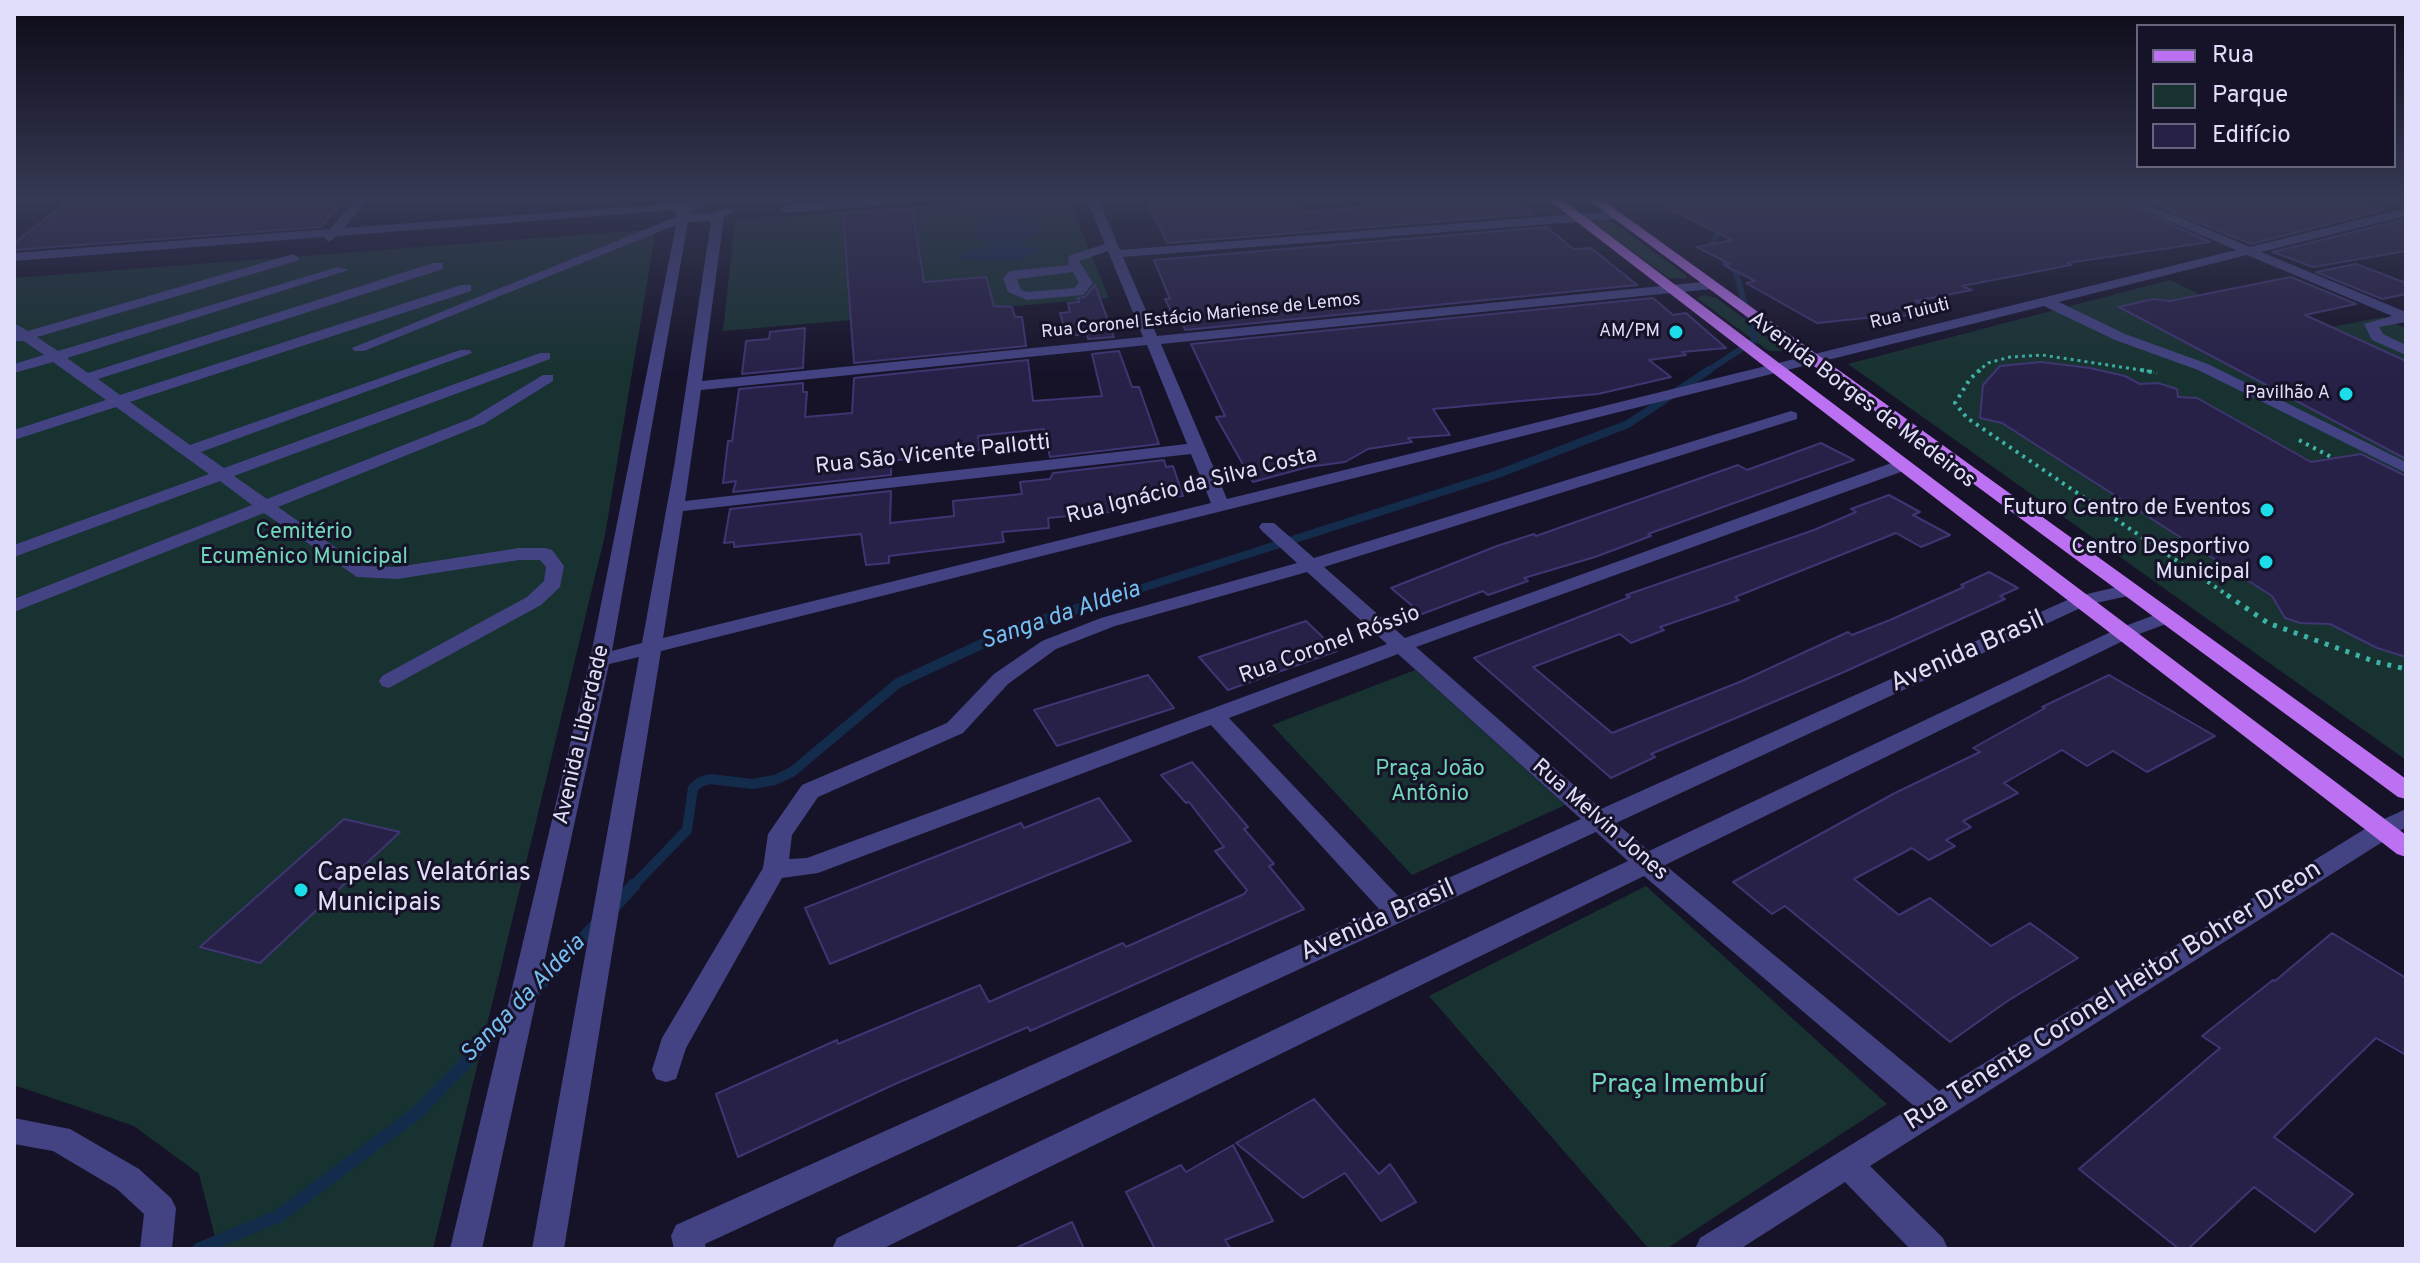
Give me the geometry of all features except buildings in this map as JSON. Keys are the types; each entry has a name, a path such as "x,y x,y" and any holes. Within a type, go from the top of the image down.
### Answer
{"main road":[{"name":"Avenida Borges de Medeiros","path":"1629,257 2406,848"},
{"name":"Avenida Borges de Medeiros","path":"1673,257 1803,360 1949,458 2406,791"},
{"path":"1903,465 1949,458"}],"street":[{"path":"14,268 156,257"},
{"path":"359,348 573,257"},
{"name":"Avenida Liberdade","path":"466,1249 600,660 680,257"},
{"path":"548,1249 651,647 712,257"},
{"path":"1074,257 1076,268 1086,283 1078,292 1027,296 1015,292 1010,278 1015,274 1076,268"},
{"path":"1117,257 1221,505"},
{"name":"Rua Tuiuti","path":"1803,360 2220,257"},
{"path":"2265,257 2406,318"},
{"path":"18,334 293,258"},
{"path":"87,378 438,266"},
{"path":"14,369 343,270"},
{"name":"Rua Coronel Estácio Mariense de Lemos","path":"694,386 1712,285"},
{"path":"14,435 466,288"},
{"path":"2043,300 2120,337 2203,367 2406,468"},
{"path":"2406,318 2371,324 2377,337 2406,351"},
{"path":"18,334 87,378 357,571 397,573 519,554 545,554 555,566 553,583 534,601 389,681"},
{"path":"189,451 465,353"},
{"path":"14,551 545,356"},
{"name":"Rua Ignácio da Silva Costa","path":"600,660 1803,360"},
{"path":"14,606 478,421 548,378"},
{"path":"666,1070 672,1046 775,869 780,834 810,791 955,728 1001,679 1049,645 1108,622 1311,565 1791,416"},
{"name":"Rua São Vicente Pallotti","path":"674,507 1197,448"},
{"name":"Rua Coronel Róssio","path":"775,869 809,867 1401,646 1903,465"},
{"name":"Rua Melvin Jones","path":"1268,527 1646,863 1937,1107"},
{"name":"Avenida Brasil","path":"690,1249 687,1236 2081,601 2130,590"},
{"name":"Avenida Brasil","path":"848,1249 2124,633 2167,617"},
{"path":"1214,715 1398,913"},
{"name":"Rua Tenente Coronel Heitor Bohrer Dreon","path":"1711,1249 2406,817"},
{"path":"14,1131 59,1139 128,1179 160,1208 156,1249"},
{"path":"1847,1164 1932,1249"}],"path":[{"path":"2167,376 2042,355 2010,357 1988,363 1970,379 1955,403 1967,418 2268,623 2376,662 2406,669"},
{"path":"2297,438 2333,458"}],"green space":[{"name":"Cemitério Ecumênico Municipal","path":"290,257 651,257 605,535 433,1249 210,1249 215,1237 199,1174 134,1126 14,1085 14,278"},
{"path":"731,257 1092,257 1109,298 723,331"},
{"path":"1640,257 1661,257 1687,276 1686,279 1669,278"},
{"name":"Centro Desportivo Municipal","path":"2170,280 2286,336 2383,317 2406,329 2406,760 1848,364"},
{"path":"1704,295 1716,298 1788,351 1769,351 1697,298"},
{"name":"Praça João Antônio","path":"1415,670 1565,805 1412,875 1272,725"},
{"name":"Praça Imembuí","path":"1646,886 1887,1104 1666,1249 1649,1249 1429,996"}],"water":[{"path":"962,257 1026,257 1015,261 961,260"}],"waterway":[{"name":"Sanga da Aldeia","path":"1706,372 1755,340 1736,273 1721,257"},
{"name":"Sanga da Aldeia","path":"1114,597 1498,474 1628,424 1706,372"},
{"name":"Sanga da Aldeia","path":"632,887 687,830 693,788 700,782 710,779 752,784 775,780 792,772 898,683 1014,629 1121,595"},
{"name":"Sanga da Aldeia","path":"612,909 634,885"},
{"name":"Sanga da Aldeia","path":"532,993 596,925"},
{"name":"Sanga da Aldeia","path":"199,1249 279,1216 418,1112 511,1015"}],"place":[{"name":"AM/PM","path":"1676,332"},
{"name":"Pavilhão A","path":"2346,394"},
{"name":"Futuro Centro de Eventos","path":"2267,510"},
{"name":"Centro Desportivo Municipal","path":"2266,562"},
{"name":"Capelas Velatórias Municipais","path":"301,890"}]}
